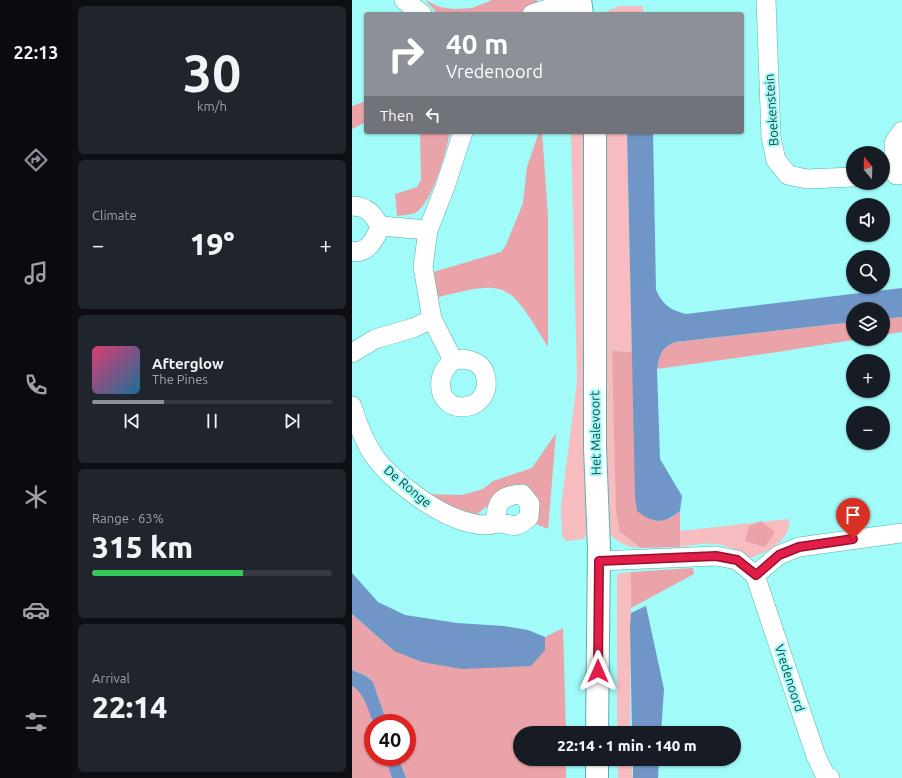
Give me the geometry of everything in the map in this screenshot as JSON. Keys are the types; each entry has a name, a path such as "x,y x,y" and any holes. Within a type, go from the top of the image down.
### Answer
{"street":[{"path":"406,0 420,12"},
{"path":"538,12 576,0"},
{"path":"580,0 582,12"},
{"name":"Boekenstein","path":"766,0 771,138 776,160 788,174 801,177 846,176"},
{"path":"894,175 894,143 902,131"},
{"path":"453,360 432,319 424,267 428,230 445,188 462,134"},
{"name":"Het Malevoort","path":"594,134 595,447 599,561 597,726"},
{"path":"352,206 362,207 373,214 380,226 376,238 367,248 356,252 352,251"},
{"path":"380,226 428,230"},
{"path":"352,351 375,339 413,328 432,319"},
{"name":"De Ronge","path":"352,406 357,423 374,456 392,475 418,498 442,513 467,522 488,525 496,523"},
{"path":"599,561 716,556 737,560 756,575 779,555 799,547 902,533"},
{"name":"Vredenoord","path":"756,575 816,756 825,775 830,778"},
{"path":"597,766 597,778"}],"shaded area":[{"path":"425,0 440,7 454,9 472,8 492,0 537,0 537,3 522,12 436,12"},
{"path":"620,6 643,6 643,12 608,12"},
{"path":"364,102 364,123 352,129 352,106"},
{"path":"420,134 449,134 438,176 428,199 415,213 397,216 395,194 417,187 421,180"},
{"path":"538,134 542,134 548,215 548,347 524,310 515,299 505,291 493,288 479,288 435,298 430,273 501,252 506,245 523,203 527,167"},
{"path":"571,134 583,134 587,535 583,539 566,541 562,536 561,506 577,382"},
{"path":"605,134 627,134 632,352 612,351 620,532 641,548 623,544 608,532 603,443"},
{"path":"902,317 902,332 890,334 890,318"},
{"path":"846,323 846,341 657,369 662,352 666,347 675,342"},
{"path":"612,351 632,352 637,511 671,518 680,511 680,547 641,548 620,532 616,512"},
{"path":"556,433 548,529 536,524 535,505 504,492 473,516 423,494 462,495 483,489 493,481 532,468"},
{"path":"789,519 786,534 778,544 749,558 723,545 701,544 680,547 680,531"},
{"path":"761,521 775,532 765,547 745,541 749,526"},
{"path":"693,568 694,574 631,608 631,572"},
{"path":"631,572 630,726 617,726 617,574"},
{"path":"352,614 394,651 545,650 545,637 563,628 566,726 513,726 513,766 566,766 566,778 406,778 401,766 416,766 416,714 384,714 373,682 366,676 352,670"},
{"path":"352,686 360,692 365,700 370,714 364,714 364,766 388,766 392,778 352,778"},
{"path":"618,766 632,766 633,778 618,778"}],"water":[{"path":"627,134 653,134 656,290 668,306 686,314 852,294 890,294 890,289 902,288 902,317 890,318 890,302 846,302 846,323 675,342 666,347 660,356 657,369 660,459 682,496 680,511 668,519 658,521 648,518 637,511 635,497"},
{"path":"352,573 378,602 405,615 457,623 503,626 528,630 545,637 545,650 531,666 462,669 422,662 394,651 352,614"},
{"path":"646,606 664,689 661,726 632,726 631,613"},
{"path":"352,670 366,676 373,682 384,714 370,714 360,693 352,686"},
{"path":"388,766 401,766 406,778 392,778"},
{"path":"633,766 659,766 658,778 633,778"}],"route":[{"path":"598,671 599,561 716,556 737,560 756,575 779,555 799,547 853,539"}]}
